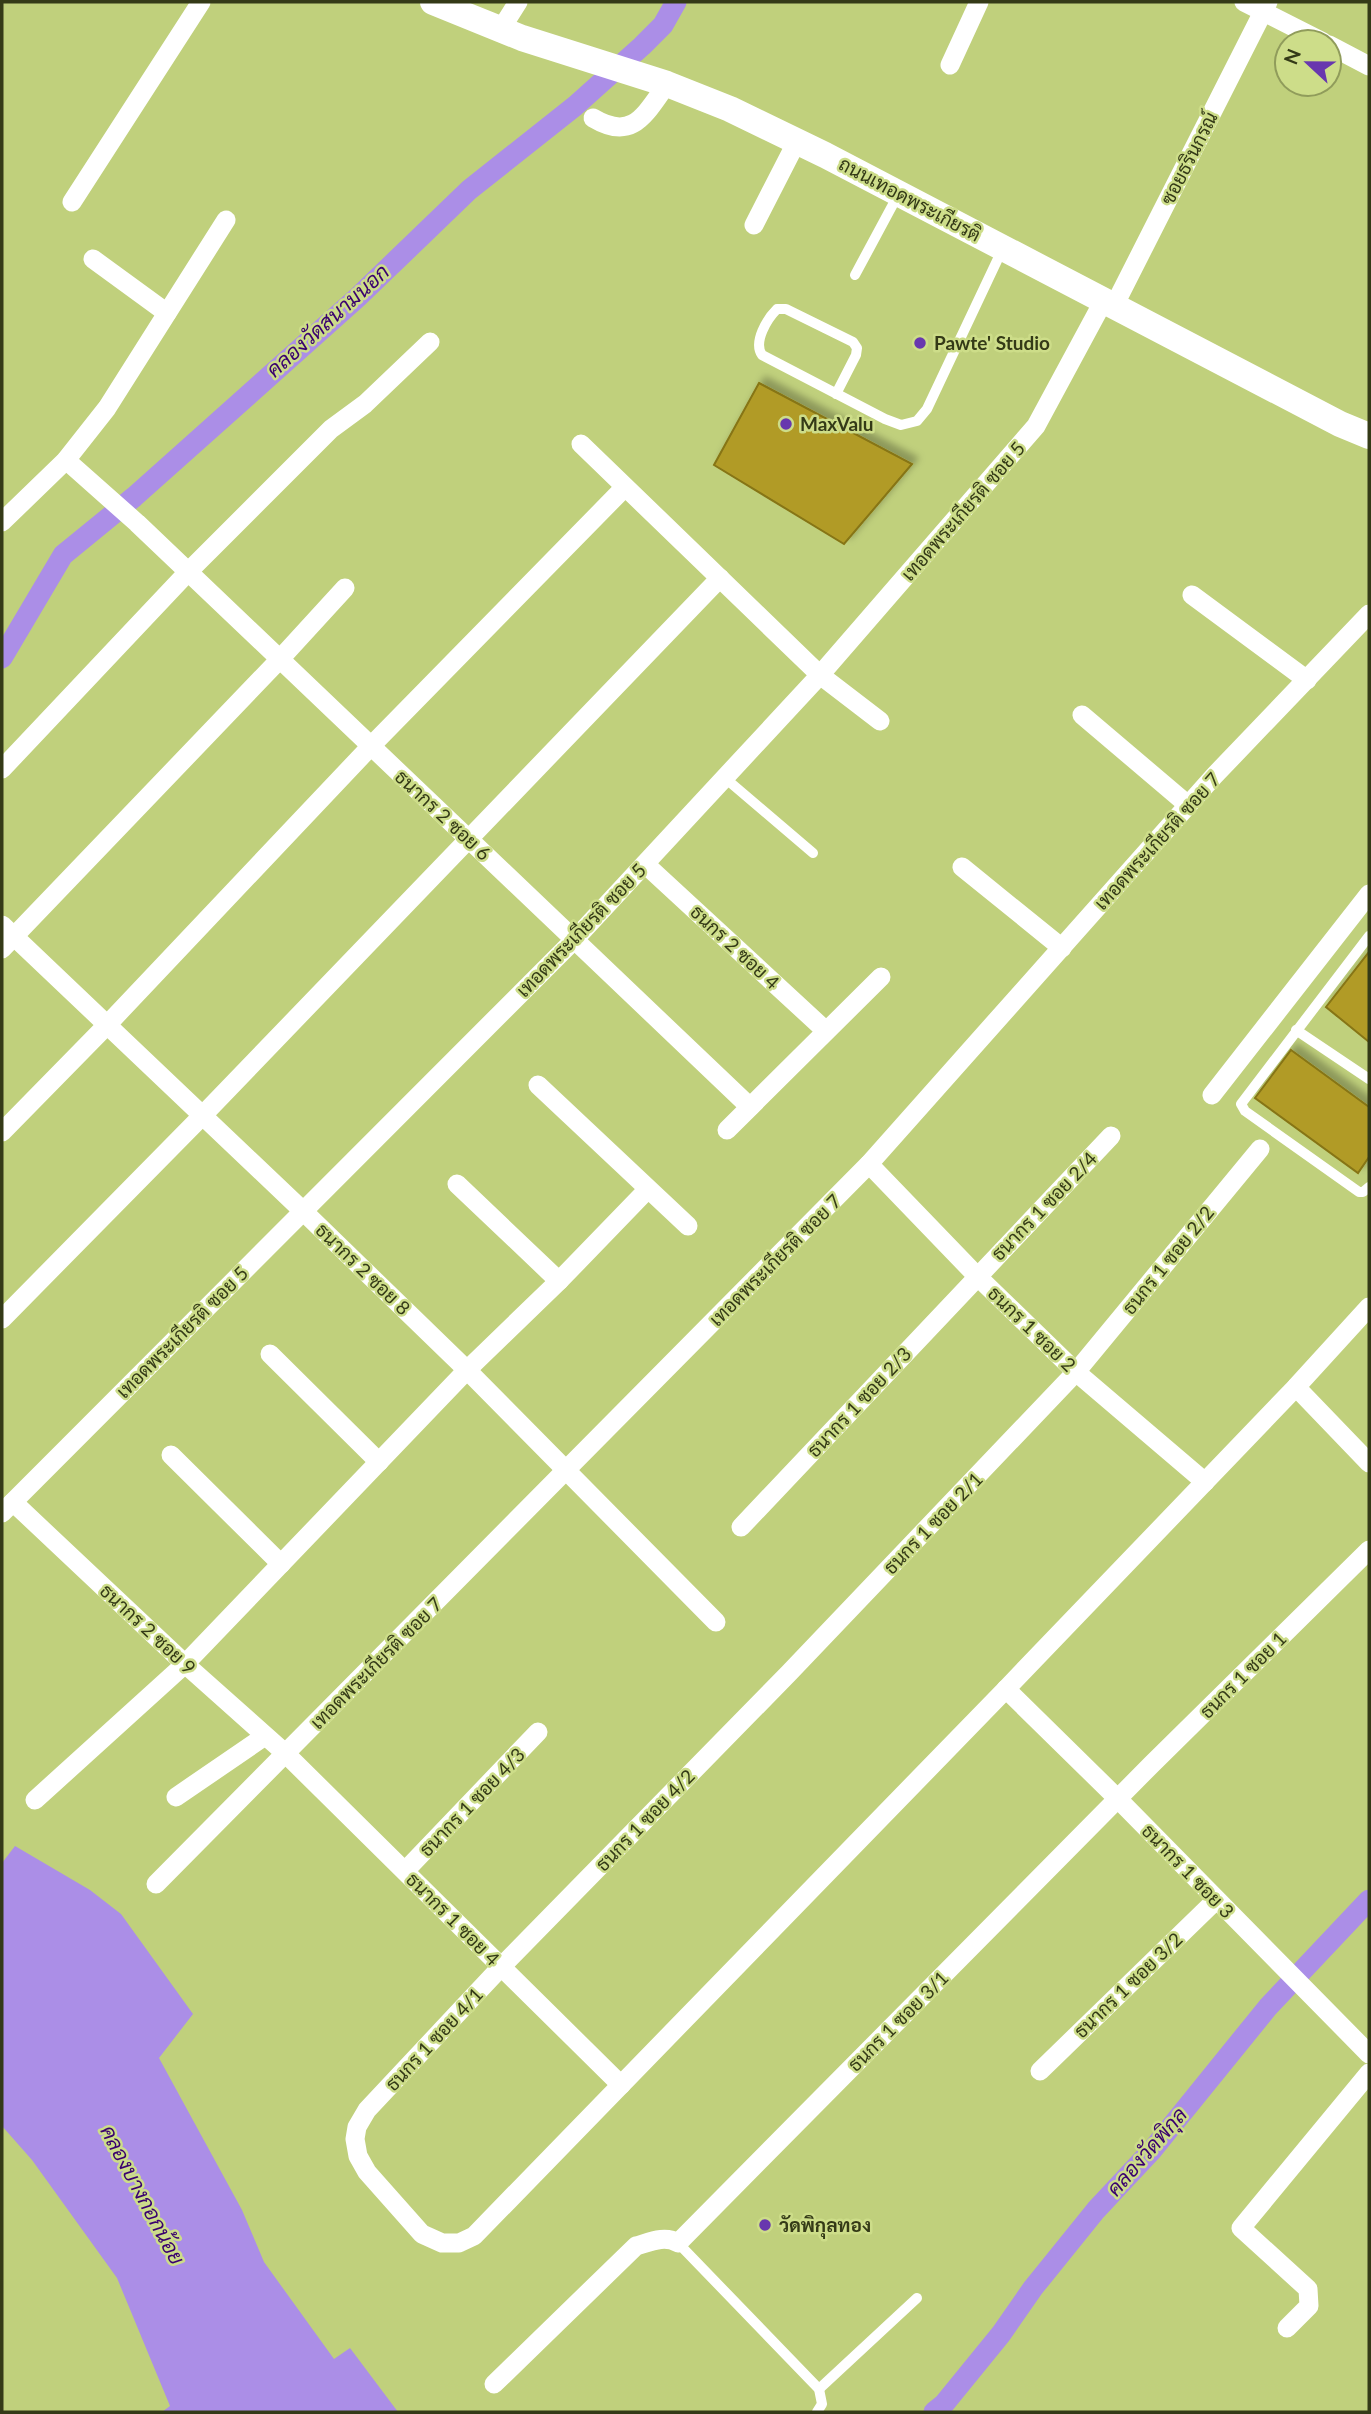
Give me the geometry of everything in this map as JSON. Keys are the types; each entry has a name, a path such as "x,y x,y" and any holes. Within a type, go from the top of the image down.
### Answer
{"main road":[{"name":"ถนนเทอดพระเกียรติ","path":"433,2 501,29 667,84 730,109 899,193 1340,424 1369,436"}],"street":[{"path":"72,202 201,2"},
{"path":"501,29 518,2"},
{"path":"950,65 979,2"},
{"path":"1244,2 1266,6 1301,28"},
{"name":"ซอยธรินกรณ์","path":"1109,303 1266,6"},
{"path":"1343,52 1369,66"},
{"path":"593,118 608,127 620,129 631,125 643,116 667,84"},
{"path":"754,225 797,141"},
{"path":"2,522 66,460 107,408 226,220"},
{"path":"93,259 167,313"},
{"name":"เทอดพระเกียรติ ซอย 5","path":"7,1507 575,939 820,675 1036,426 1109,303"},
{"path":"2,769 188,572 331,429 365,404 430,342"},
{"path":"581,444 820,675 880,721"},
{"name":"ธนากร 2 ซอย 6","path":"66,460 137,523 750,1107"},
{"path":"2,1132 371,746 625,486"},
{"path":"2,1319 203,1115 720,578"},
{"path":"6,937 280,659 345,588"},
{"path":"1192,595 1307,680"},
{"name":"เทอดพระเกียรติ ซอย 7","path":"156,1884 567,1472 869,1164 1188,805 1369,614"},
{"path":"1082,715 1188,805"},
{"name":"ธนกร 2 ซอย 4","path":"645,864 826,1031"},
{"path":"962,867 1062,948"},
{"path":"1212,1095 1369,894"},
{"name":"ธนากร 2 ซอย 8","path":"6,937 107,1025 303,1211 467,1370 716,1622"},
{"path":"727,1130 881,977"},
{"path":"538,1085 688,1226"},
{"name":"ธนากร 1 ซอย 2/4","path":"977,1276 1111,1136"},
{"name":"ธนกร 1 ซอย 2/2","path":"1076,1372 1260,1149"},
{"name":"ธนกร 1 ซอย 2","path":"869,1164 977,1276 1076,1372 1205,1482"},
{"path":"457,1184 559,1282"},
{"path":"35,1800 185,1664 467,1370 559,1282 648,1189"},
{"name":"ธนากร 1 ซอย 2/3","path":"741,1527 977,1276"},
{"path":"621,2085 1006,1689 1296,1387 1369,1307"},
{"path":"270,1354 379,1462"},
{"name":"ธนกร 1 ซอย 2/1","path":"789,1674 1076,1372"},
{"path":"1296,1387 1369,1463"},
{"path":"171,1455 281,1564"},
{"name":"ธนากร 2 ซอย 9","path":"7,1507 285,1753"},
{"name":"ธนกร 1 ซอย 1","path":"1118,1799 1369,1550"},
{"name":"ธนกร 1 ซอย 4/2","path":"502,1967 789,1674"},
{"name":"ธนากร 1 ซอย 3","path":"1006,1689 1369,2054"},
{"name":"ธนากร 1 ซอย 4/3","path":"405,1871 538,1732"},
{"path":"176,1797 265,1736"},
{"name":"ธนากร 1 ซอย 4","path":"285,1753 621,2085"},
{"name":"ธนกร 1 ซอย 3/1","path":"678,2243 1118,1799"},
{"name":"ธนากร 1 ซอย 3/2","path":"1040,2071 1216,1900"},
{"name":"ธนกร 1 ซอย 4/1","path":"502,1967 367,2110 357,2127 355,2139 358,2156 367,2172 422,2234 442,2243 459,2243 474,2236 621,2085"},
{"path":"1287,2328 1309,2306 1308,2289 1241,2228 1369,2073"},
{"path":"494,2384 636,2246 659,2239 672,2239 678,2243"}],"lane":[{"path":"855,275 899,193"},
{"path":"836,394 856,355 857,348 853,342 786,309 777,309 758,342 762,355 836,394 885,419 901,425 917,421 927,409 1004,248"},
{"path":"725,778 813,853"},
{"path":"1369,936 1241,1104 1241,1108 1359,1192 1369,1186"},
{"path":"1296,1030 1369,1079"},
{"path":"678,2243 819,2389 822,2404 817,2412"},
{"path":"819,2389 918,2298"}],"water":[{"name":"คลองบางกอกน้อย","path":"15,1846 90,1890 121,1914 193,2014 159,2058 242,2210 264,2262 334,2359 350,2348 398,2412 162,2412 170,2406 117,2278 32,2160 2,2126 2,1863"}],"building":[{"name":"MaxValu","path":"759,383 912,464 844,544 714,465"},
{"path":"1369,952 1369,1042 1326,1007"},
{"path":"1291,1050 1369,1107 1369,1157 1358,1173 1255,1098"}],"waterway":[{"name":"คลองวัดสนามนอก","path":"2,658 63,555 134,497 358,297 469,190 575,106 642,46 663,25 676,2"},
{"name":"คลองวัดพิกุล","path":"934,2412 944,2404 1001,2334 1033,2288 1096,2210 1153,2149 1268,2007 1369,1900"}],"place":[{"name":"Pawte' Studio","path":"920,343"},
{"name":"MaxValu","path":"786,424"},
{"name":"วัดพิกุลทอง","path":"765,2225"}]}
